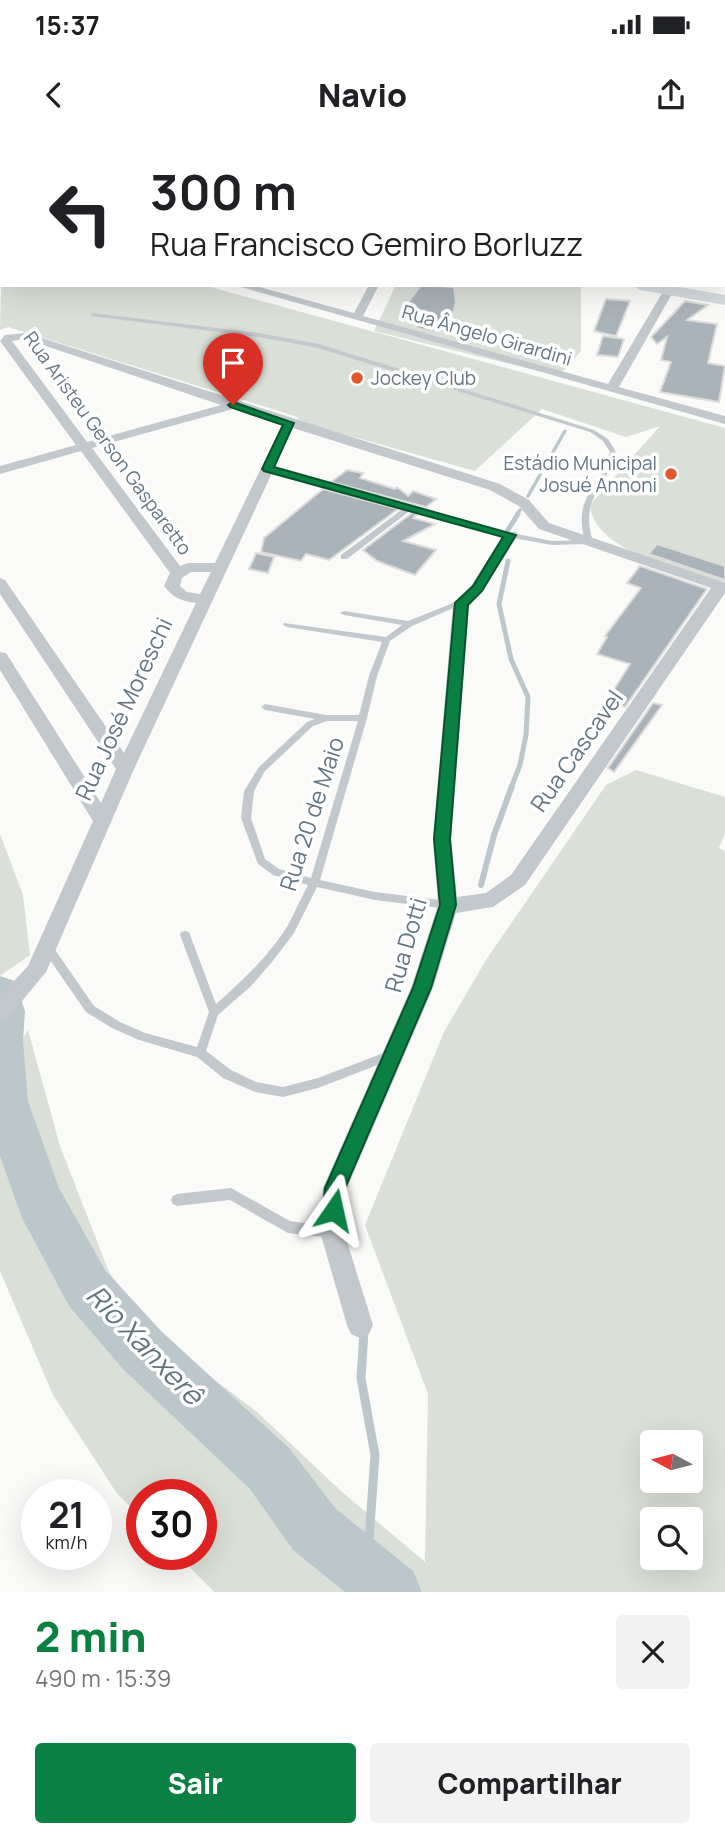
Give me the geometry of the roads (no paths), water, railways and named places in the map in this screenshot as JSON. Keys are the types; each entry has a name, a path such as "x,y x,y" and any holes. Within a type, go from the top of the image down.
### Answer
{"street":[{"name":"Rua Ângelo Girardini","path":"246,287 725,420"},
{"path":"357,317 373,287"},
{"path":"612,388 671,288 725,300"},
{"name":"Rua Aristeu Gerson Gasparetto","path":"204,599 175,591 173,581 178,573 6,341 9,337 26,336 233,405"},
{"path":"0,470 233,405 495,487 524,503 544,526 723,587"},
{"name":"Rua José Moreschi","path":"0,1011 36,972 125,769 289,423"},
{"path":"461,603 477,589 510,535"},
{"path":"178,573 195,566 219,568"},
{"path":"0,583 125,769"},
{"name":"Rua Cascavel","path":"448,905 479,904 496,900 517,880 723,587"},
{"name":"Rua Dotti","path":"360,1325 332,1232 335,1188 422,988 448,905 442,839 461,603"},
{"path":"0,657 102,820"}],"lane":[{"path":"93,315 259,335 320,346 592,431 606,440 613,452 611,464 586,505 584,520 589,542 552,543 510,535 267,469"},
{"path":"344,557 409,508"},
{"path":"287,625 387,640 409,624 461,603"},
{"path":"344,613 409,624"},
{"name":"Rua 20 de Maio","path":"200,1053 214,1012 247,983 268,959 290,930 314,883 373,676 387,640"},
{"path":"265,707 326,718 363,718"},
{"path":"326,718 310,724 262,769 249,791 246,818 261,861 276,872 314,883 375,896 448,905"},
{"path":"185,935 214,1012"},
{"path":"46,946 90,1009 116,1026 143,1037 200,1053 227,1074 245,1083 283,1092 328,1079 394,1054"},
{"path":"177,1200 231,1194 288,1227 332,1232"}],"waterway":[{"path":"528,496 565,431"},
{"path":"516,516 520,510"},
{"path":"506,533 518,514"},
{"path":"508,561 499,604 511,659 528,697 526,735 520,765 511,788"},
{"path":"481,885 494,835 512,786"},
{"name":"Rio Xanxerê","path":"0,994 4,1011 1,1042 5,1101 39,1201 87,1288 142,1350 270,1469 314,1529 392,1592"},
{"path":"360,1567 369,1540 375,1455 361,1378 364,1331"}],"place":[{"name":"Jockey Club","path":"357,378"},
{"name":"Estádio Municipal Josué Annoni","path":"671,474"}]}
